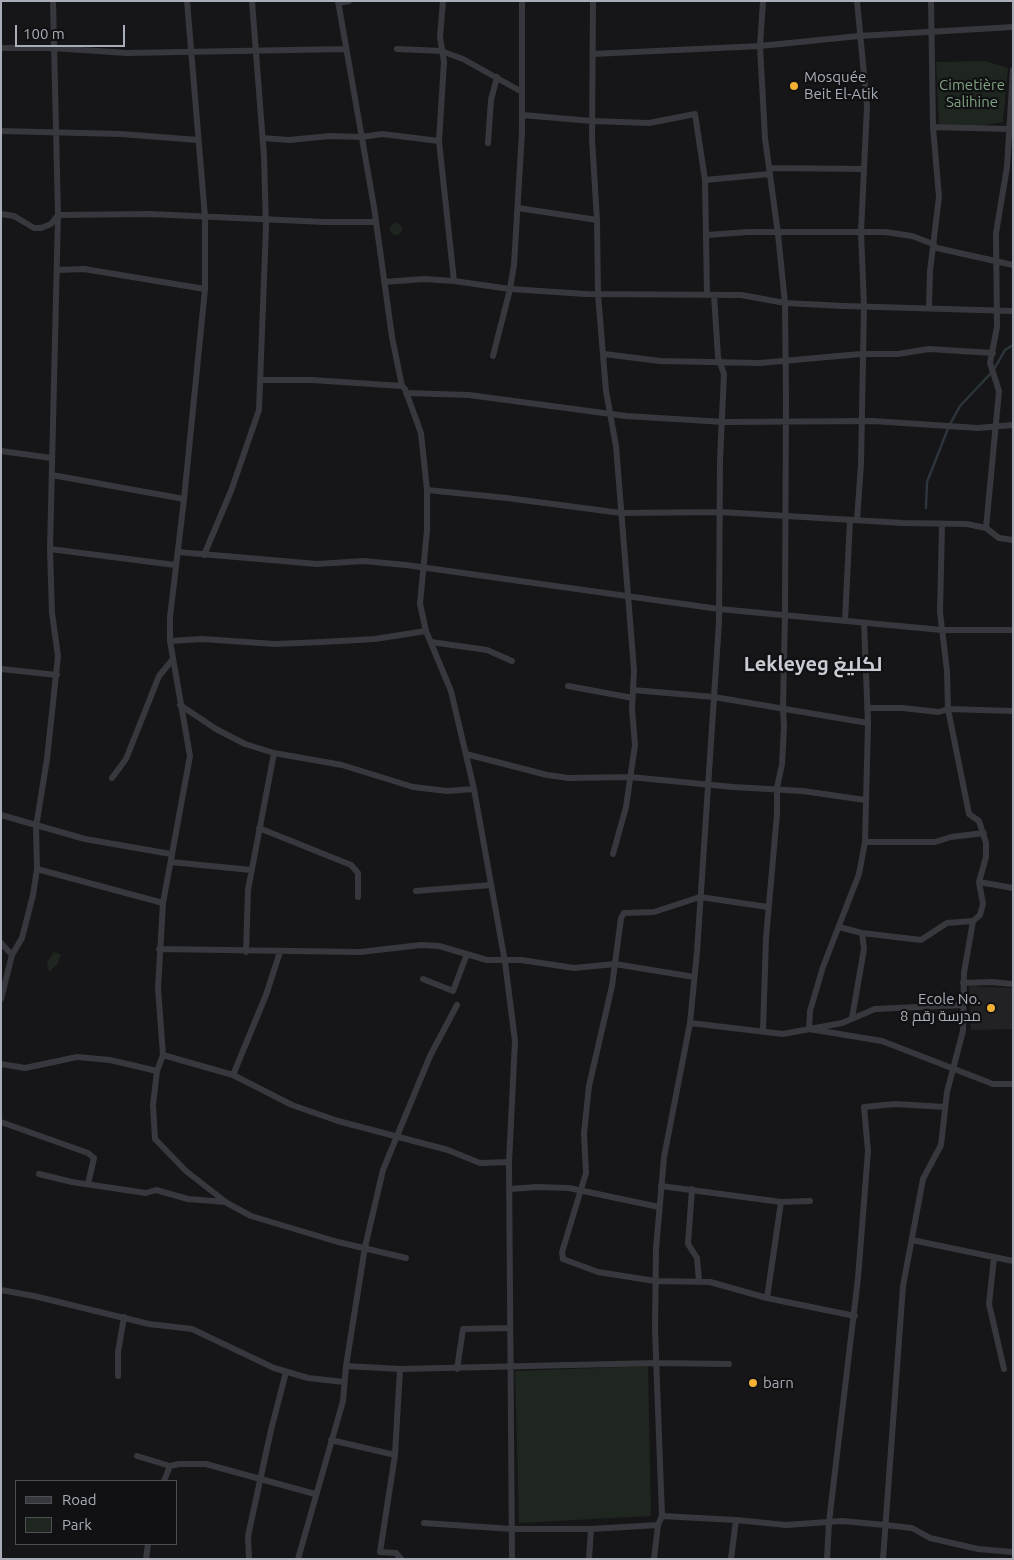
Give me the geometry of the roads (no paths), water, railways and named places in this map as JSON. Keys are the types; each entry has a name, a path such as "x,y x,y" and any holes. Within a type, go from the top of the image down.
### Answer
{"street":[{"path":"1,999 12,955 22,938 37,869 36,827 47,759 58,656 52,613 50,549 58,215 52,48 53,1"},
{"path":"187,1 205,217 205,290 184,499 175,565 170,641 190,756 187,781 171,854 163,903 158,988 164,1055 158,1071 152,1105 155,1139 186,1170 227,1202 251,1216 338,1242 406,1258"},
{"path":"204,555 250,440 259,410 262,380 266,220 258,50 252,1"},
{"path":"349,1 338,2 376,222 384,282 402,386 421,433 427,490 420,604 426,631 452,691 474,789 504,962 515,1041 509,1162 512,1559"},
{"path":"443,1 441,51 444,62 439,141 454,281"},
{"path":"493,356 510,289 518,208 522,114 522,1"},
{"path":"593,1 592,121 597,220 598,294 606,391 616,446 629,596 635,745 626,807 613,854"},
{"path":"763,1 760,46 765,138 785,303 786,362 784,727 782,764 777,788 778,814 768,907 764,1031"},
{"path":"845,621 862,422 864,306 861,232 867,106 857,1"},
{"path":"929,307 933,244 939,197 933,127 931,1"},
{"path":"592,54 760,46 859,36 1013,27"},
{"path":"1,48 52,48 127,53 346,49"},
{"path":"397,48 441,51 463,59 522,92"},
{"path":"986,528 999,391 990,363 997,326 996,233 1006,167 1013,70"},
{"path":"488,143 491,100 497,77"},
{"path":"522,114 649,124 695,114 706,180 711,295 724,374 724,422 720,460 719,610 694,977 690,1023 660,1186 655,1280 662,1516 658,1525 654,1559"},
{"path":"933,127 1008,129"},
{"path":"1,131 55,131 198,140"},
{"path":"263,138 289,140 330,136 362,137 382,134 439,141"},
{"path":"706,180 769,171 864,169"},
{"path":"518,208 597,220"},
{"path":"1,214 14,216 34,228 41,228 51,224 58,215"},
{"path":"58,215 149,214 266,220 376,222"},
{"path":"707,235 748,232 778,234 861,232 912,236 933,244 937,248 1013,265"},
{"path":"57,270 84,269 205,290"},
{"path":"384,282 424,279 510,289 598,294 741,296 785,303 1013,311"},
{"path":"604,354 660,361 721,364 786,362 862,354 898,354 930,349 993,353"},
{"path":"262,380 312,380 402,386"},
{"path":"406,393 470,395 611,414 724,422 862,422 996,428 1013,425"},
{"path":"1,451 52,458"},
{"path":"52,475 184,499"},
{"path":"427,490 621,513 720,512 942,525 967,524 986,528 999,538 1013,540"},
{"path":"840,927 862,933 921,940 947,924 973,920 980,915 983,904 979,882 986,856 984,833 979,821 969,814 948,709 940,612 942,525"},
{"path":"50,549 175,565"},
{"path":"178,552 317,564 364,561 629,596 719,610 786,614 942,630 1013,630"},
{"path":"809,1029 813,1002 860,874 865,842 868,723 864,623"},
{"path":"170,641 202,639 275,644 375,639 426,631"},
{"path":"431,642 487,650 512,660"},
{"path":"112,778 126,759 159,676 173,659"},
{"path":"1,669 57,675"},
{"path":"568,686 633,698"},
{"path":"633,690 714,697 868,723"},
{"path":"180,705 194,716 223,733 245,744 274,753 342,765 413,787 447,791 474,789"},
{"path":"867,708 902,708 939,712 948,709 1013,711"},
{"path":"246,952 245,929 251,870 274,753"},
{"path":"466,754 547,775 569,778 630,777 708,785 777,788 865,800"},
{"path":"1,815 36,827 86,839 171,854"},
{"path":"259,828 351,865 358,873 358,897"},
{"path":"865,842 935,842 951,837 984,833"},
{"path":"171,862 251,870"},
{"path":"37,869 163,903"},
{"path":"979,882 1013,888"},
{"path":"416,891 491,885"},
{"path":"768,907 700,897 654,912 624,912 621,918 615,964 589,1086 584,1133 586,1173 562,1252 563,1259 598,1272 655,1280 699,1281 767,1298 855,1316"},
{"path":"882,1559 903,1286 923,1178 941,1145 945,1107 963,1031 963,983 973,920"},
{"path":"852,1018 864,949 862,933"},
{"path":"1,943 12,955"},
{"path":"159,948 246,952 360,952 421,944 438,946 486,960 504,962 520,960 574,968 615,964 694,977"},
{"path":"233,1074 266,995 280,952"},
{"path":"423,979 453,991 467,954"},
{"path":"963,983 991,982 1013,984"},
{"path":"298,1559 343,1401 346,1366 365,1247 383,1170 430,1056 457,1005"},
{"path":"690,1023 783,1034 852,1018 875,1009 963,1005"},
{"path":"809,1029 887,1043 993,1084 1013,1084"},
{"path":"164,1055 233,1074 292,1106 338,1121 448,1150 480,1163 509,1162"},
{"path":"1,1064 25,1068 77,1057 110,1060 158,1071"},
{"path":"827,1559 829,1522 855,1316 868,1151 864,1107 895,1104 945,1107"},
{"path":"1,1122 88,1153 94,1158 88,1184"},
{"path":"40,1174 146,1193 156,1190 188,1199 227,1202"},
{"path":"510,1188 537,1186 580,1190 659,1207"},
{"path":"660,1186 781,1202 810,1202"},
{"path":"692,1189 688,1244 698,1258 699,1281"},
{"path":"767,1298 781,1202"},
{"path":"912,1240 1013,1261"},
{"path":"994,1258 990,1304 1004,1369"},
{"path":"1,1290 150,1324 192,1330 274,1368 308,1378 344,1382"},
{"path":"118,1376 118,1352 124,1317"},
{"path":"457,1369 463,1329 509,1328"},
{"path":"346,1366 400,1369 457,1369 656,1363 729,1364"},
{"path":"400,1369 395,1455 380,1552 396,1553 401,1559"},
{"path":"249,1559 248,1536 286,1372"},
{"path":"331,1440 395,1455"},
{"path":"138,1456 170,1466 206,1464 315,1494"},
{"path":"164,1480 170,1466"},
{"path":"662,1516 786,1525 829,1522 885,1525 912,1528 930,1538 978,1549 1013,1552"},
{"path":"731,1559 736,1520"},
{"path":"424,1523 512,1529 591,1529 658,1525"},
{"path":"589,1559 591,1529"},
{"path":"146,1559 148,1545"}],"waterway":[{"path":"926,508 927,482 949,426 960,406 993,371 1005,350 1013,345"}],"place":[{"name":"Mosquée Beit El-Atik","path":"794,86"},
{"name":"Ecole No. 8 مدرسة رقم","path":"991,1008"},
{"name":"barn","path":"753,1383"}],"district":[{"name":"Lekleyeg لكليغ","path":"813,664"}],"park label":[{"name":"Cimetière Salihine","path":"972,94"}]}
